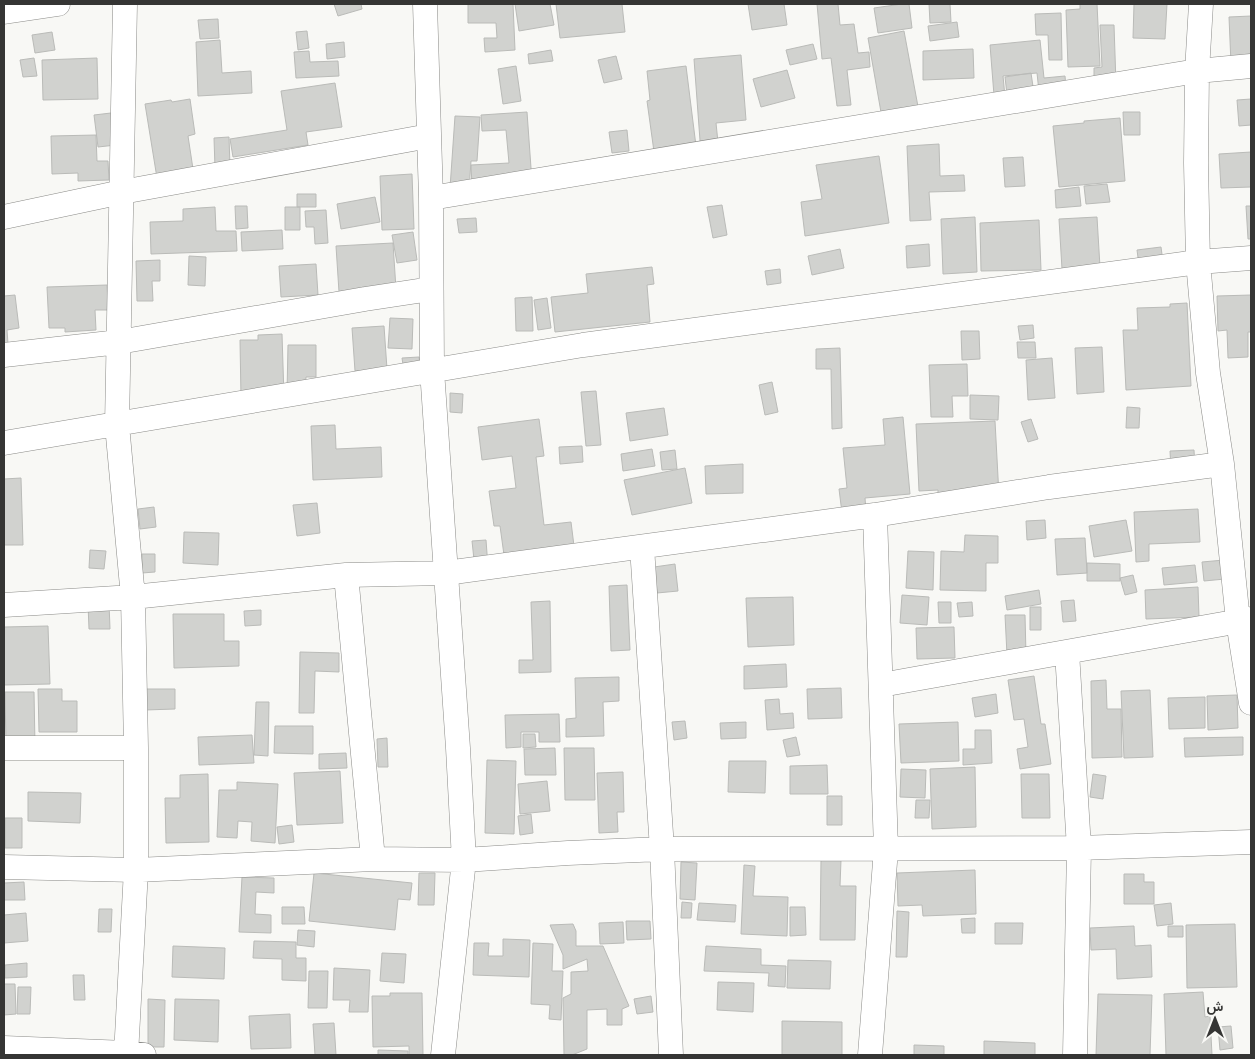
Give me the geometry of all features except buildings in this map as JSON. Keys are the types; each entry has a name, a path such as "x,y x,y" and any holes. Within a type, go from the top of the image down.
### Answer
{"street":[{"path":"4,12 58,4"},
{"path":"4,1048 132,1054 136,870 133,597 117,425 125,4"},
{"path":"425,4 431,198 432,370 464,860 443,1055"},
{"path":"1201,4 1197,71 1198,262 1208,373 1245,620 1251,703"},
{"path":"431,198 1197,71 1251,66"},
{"path":"4,217 122,192 429,136"},
{"path":"4,443 593,344 1198,262 1251,258"},
{"path":"4,355 119,342 365,298 431,289"},
{"path":"4,605 133,597 346,575 446,572 875,515 1222,464"},
{"path":"870,1055 886,849 875,515"},
{"path":"642,547 662,849 672,1055"},
{"path":"346,575 373,859"},
{"path":"881,685 1245,620"},
{"path":"1067,652 1079,848 1075,1055"},
{"path":"4,748 136,748"},
{"path":"4,867 136,870 373,859 464,860 568,852 662,849 1079,848 1251,842"}]}
